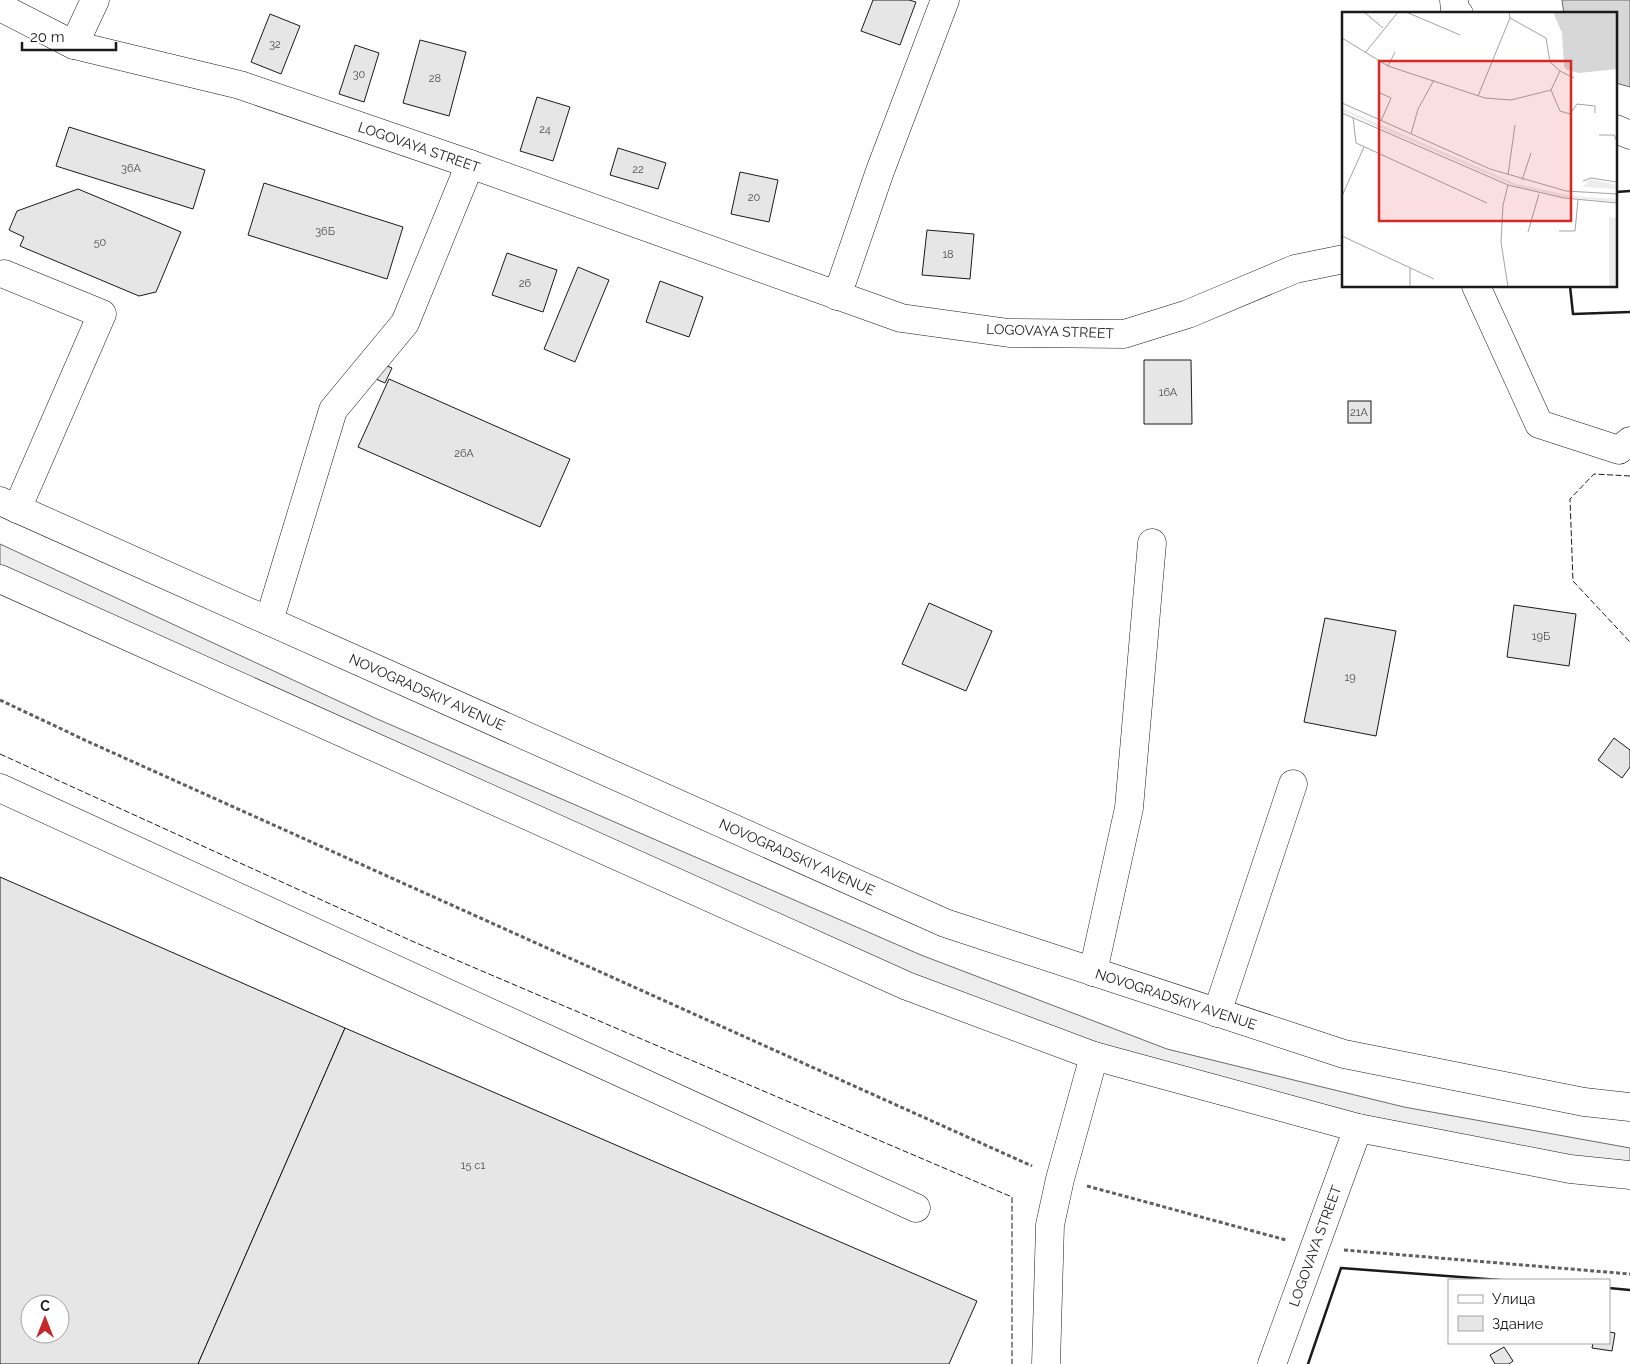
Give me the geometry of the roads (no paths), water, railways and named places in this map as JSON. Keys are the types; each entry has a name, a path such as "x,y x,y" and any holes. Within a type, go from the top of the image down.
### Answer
{"main road":[{"path":"74,45 95,0"},
{"path":"837,296 880,171 945,0"},
{"path":"1454,0 1457,12"},
{"name":"LOGOVAYA STREET","path":"0,7 74,45 240,85 470,164 901,318 1009,333 1124,334 1188,314 1295,269 1342,259"},
{"path":"1618,130 1630,135"},
{"path":"269,621 333,410 405,323 470,164"},
{"path":"4,274 102,314 8,505"},
{"path":"1477,288 1539,424 1619,450 1630,441"},
{"name":"NOVOGRADSKIY AVENUE","path":"8,505 945,923 1344,1054 1584,1102 1630,1107"},
{"path":"1093,972 1129,808 1152,543"},
{"path":"0,579 907,986 1094,1056 1358,1128 1570,1169 1630,1175"},
{"path":"1217,1013 1293,784"},
{"path":"0,788 916,1208"},
{"path":"1046,1364 1050,1225 1060,1178 1094,1056"},
{"name":"LOGOVAYA STREET","path":"1272,1364 1358,1128"}]}
